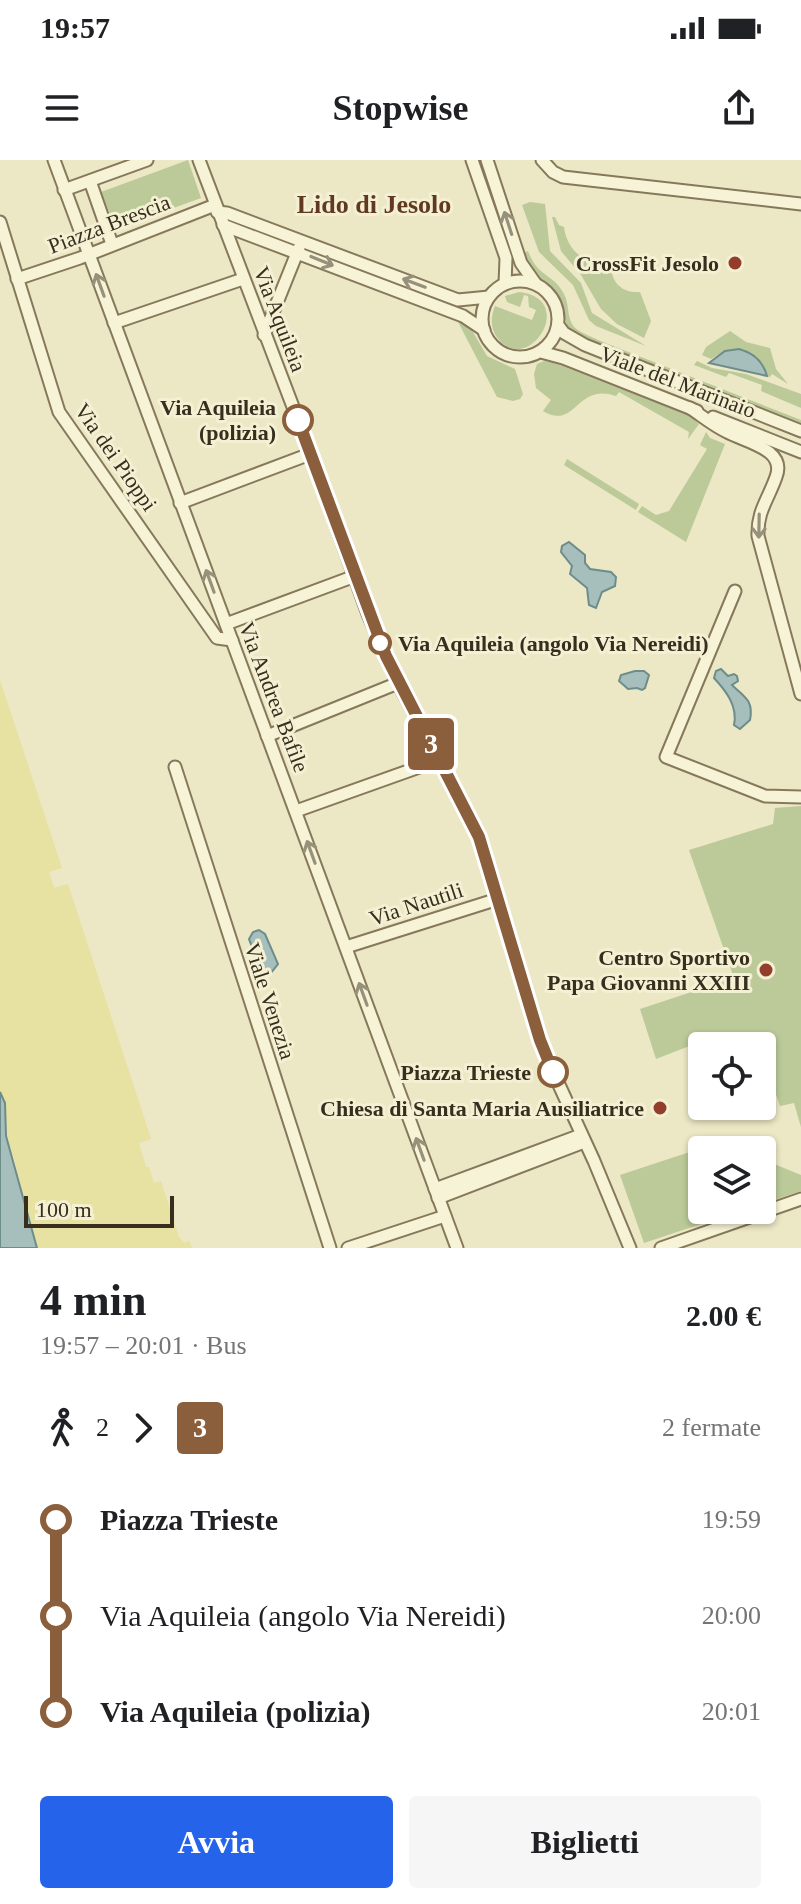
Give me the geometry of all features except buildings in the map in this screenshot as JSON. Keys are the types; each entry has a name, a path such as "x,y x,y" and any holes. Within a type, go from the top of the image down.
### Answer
{"street":[{"name":"Via Andrea Bafile","path":"54,160 457,1248"},
{"name":"Piazza Brescia","path":"64,190 147,160"},
{"name":"Via Aquileia","path":"199,160 398,683 479,837 544,1052 630,1248"},
{"path":"472,160 506,258 505,284"},
{"path":"487,160 521,263 535,284 552,297 558,325 552,341 541,352 523,358 506,355 493,347 484,330 483,310 489,297 505,284 525,281 535,284"},
{"path":"491,173 498,160"},
{"path":"542,160 553,172 563,177 801,204"},
{"path":"90,181 112,244"},
{"name":"Piazza Brescia","path":"17,279 216,209"},
{"path":"216,209 463,316 484,330"},
{"name":"Via dei Pioppi","path":"0,222 59,412 217,638 232,640"},
{"path":"223,225 300,245 458,300 489,297"},
{"path":"264,335 300,245"},
{"path":"114,323 243,279"},
{"name":"Viale del Marinaio","path":"558,325 564,333 585,345 801,431"},
{"name":"Viale del Marinaio","path":"541,352 553,354 801,452"},
{"path":"690,408 725,432 769,451 775,458 778,474 759,515 758,536 801,694"},
{"path":"180,503 310,454"},
{"path":"226,624 355,576"},
{"path":"735,591 666,757 765,796 780,799 798,795"},
{"path":"267,736 398,683"},
{"path":"296,811 439,760"},
{"name":"Viale Venezia","path":"175,767 330,1248"},
{"name":"Via Nautili","path":"346,947 498,899"},
{"path":"436,1193 582,1138"},
{"path":"661,1248 801,1199"},
{"path":"348,1248 445,1216"}],"green space":[{"path":"188,160 201,198 116,229 101,192"},
{"path":"530,202 545,204 550,251 581,283 592,313 646,346 596,326 589,320 573,285 539,252 522,205"},
{"path":"552,217 564,227 569,244 580,256 611,267 620,286 628,291 640,292 651,321 644,338 617,324 601,309 581,275 561,251"},
{"path":"528,251 536,266 560,287 572,324 580,332 801,420 801,426 573,334 556,292 531,270 524,253"},
{"path":"519,292 537,298 545,308 546,321 542,333 533,343 521,349 508,347 496,336 492,321 495,306 532,320 536,310 529,307 528,296 524,295 520,307 507,302 505,296"},
{"path":"457,320 470,327 487,356 515,369 523,394 520,399 513,401 497,397"},
{"path":"730,331 746,342 770,348 776,369 788,384 772,374 767,376 758,360 744,352 728,352 711,359 702,355 706,347"},
{"path":"544,361 690,416 699,424 688,439 689,432 619,392 616,396 603,393 592,395 563,415 554,416 543,411 551,400 536,388 534,374 537,364"},
{"path":"697,361 712,368 746,374 801,394 801,408 761,391 762,385 729,373 726,377 694,365"},
{"path":"706,432 710,438 725,444 686,542 638,512 642,506 656,515 669,511 707,449 700,445"},
{"path":"567,459 639,504 636,510 564,465"},
{"name":"Centro Sportivo Papa Giovanni XXIII","path":"801,806 801,1127 794,1103 780,1106 776,1095 776,1032 688,1032 688,1047 656,1059 640,1009 734,978 689,850 773,824 775,808"},
{"path":"688,1153 688,1224 701,1224 644,1243 620,1175"},
{"path":"776,1165 801,1175 801,1191 776,1199"}],"sand":[{"path":"0,680 62,868 49,872 54,888 68,884 151,1139 139,1143 146,1167 149,1167 154,1183 161,1181 179,1237 184,1243 189,1241 192,1248 37,1248 33,1240 6,1136 5,1103 0,1092"}],"water":[{"path":"739,349 757,358 767,376 709,363 725,351"},
{"path":"569,542 585,555 585,563 590,569 611,572 616,577 615,586 602,592 596,608 589,605 587,588 570,574 572,566 561,552 562,546"},
{"path":"721,669 728,676 737,676 738,681 732,685 749,703 750,720 740,729 734,725 730,699 714,678 716,671"},
{"path":"644,671 649,675 642,690 628,689 619,681 621,675"},
{"path":"259,930 265,934 278,964 270,974 261,971 249,939 253,932"},
{"path":"0,1092 5,1103 6,1136 37,1248 0,1248"}],"bus line":[{"name":"3","path":"298,420 386,656 479,837 540,1040 553,1072"}],"place":[{"name":"CrossFit Jesolo","path":"735,263"},
{"name":"Via Aquileia (polizia)","path":"298,420"},
{"name":"Via Aquileia (angolo Via Nereidi)","path":"380,643"},
{"name":"Centro Sportivo Papa Giovanni XXIII","path":"766,970"},
{"name":"Piazza Trieste","path":"553,1072"},
{"name":"Chiesa di Santa Maria Ausiliatrice","path":"660,1108"}],"district":[{"name":"Lido di Jesolo","path":"374,204"}]}
